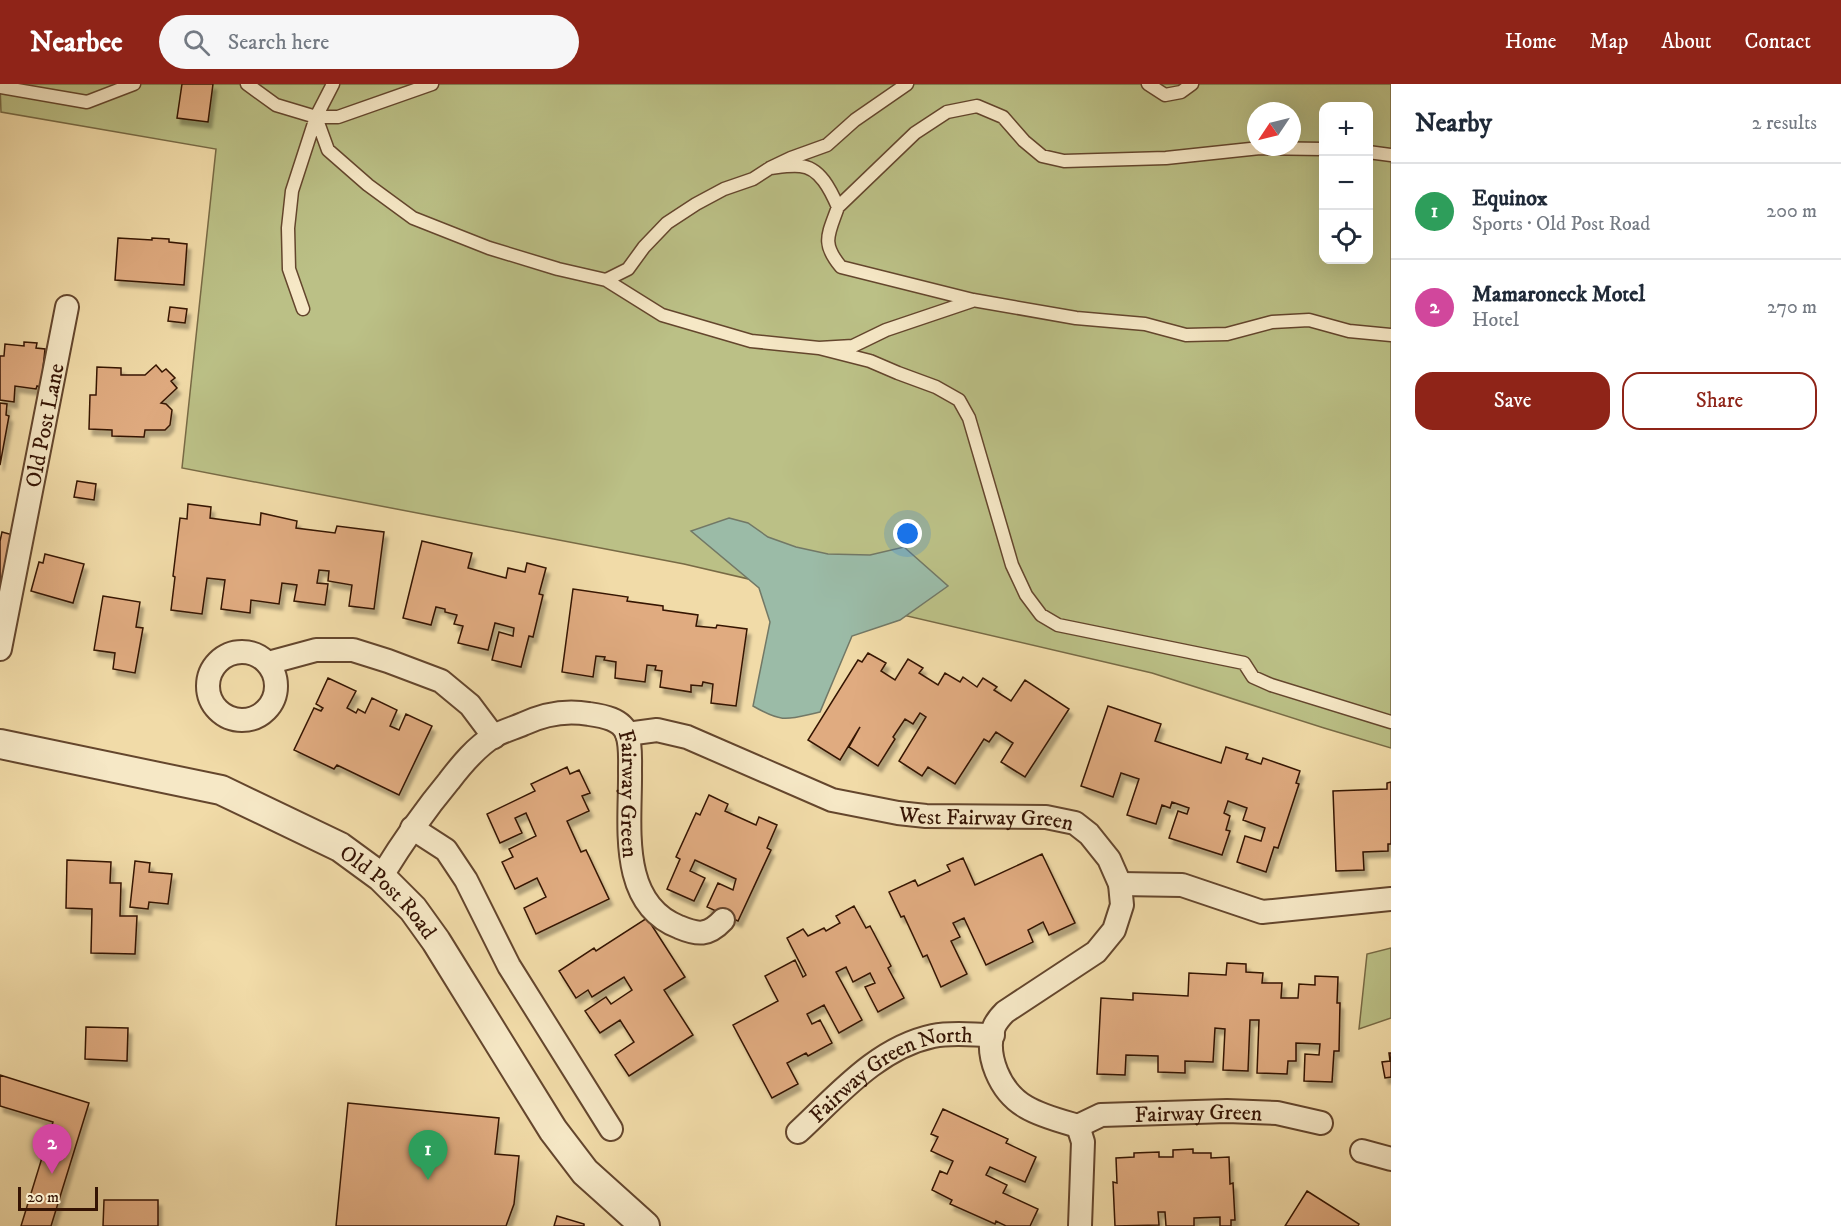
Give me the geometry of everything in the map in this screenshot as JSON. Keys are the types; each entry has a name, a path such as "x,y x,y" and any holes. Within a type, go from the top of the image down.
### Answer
{"street":[{"name":"Old Post Lane","path":"0,649 67,307"},
{"path":"268,663 316,650 353,650 388,661 441,681 470,705 494,737"},
{"name":"Fairway Green","path":"381,877 412,828 466,759 494,737 532,720 570,712 605,717 622,725 627,734 630,748 629,835 633,871 640,892 653,909 670,924 690,932 705,933 723,920"},
{"name":"West Fairway Green","path":"627,734 657,730 687,736 832,800 926,816 1046,817 1075,824 1089,834 1109,859 1120,884 1122,905 1114,930 1096,952 1005,1012 994,1026 993,1035"},
{"name":"Old Post Road","path":"0,744 221,790 340,847 381,877 413,909 436,941 553,1130 585,1172 645,1226"},
{"path":"412,828 446,850 466,880 509,966 610,1129"},
{"path":"1120,884 1182,885 1262,912 1391,899"},
{"path":"993,1035 990,1052 997,1073 1008,1090 1025,1107 1078,1126 1083,1142 1080,1226"},
{"name":"Fairway Green North","path":"798,1132 870,1065 903,1046 933,1036 993,1035"},
{"name":"Fairway Green","path":"1078,1126 1101,1115 1227,1111 1278,1113 1321,1123"},
{"path":"1362,1150 1391,1159"}],"lane":[{"path":"0,87 87,102 134,84"},
{"path":"246,84 276,105 316,117 338,117 432,84"},
{"path":"303,309 289,269 288,228 292,191 316,117 333,84"},
{"path":"606,280 628,269 644,247 668,223 724,189 753,179 770,168 827,145 855,120 907,84"},
{"path":"1149,84 1165,95 1181,92 1192,84"},
{"path":"1319,149 1260,148 1166,158 1064,161 1042,156 1024,141 1003,117 977,106 947,112 915,133 838,207 828,234 829,253 841,267 973,300 1076,318 1145,324 1186,335 1227,333 1272,322 1309,320 1348,331 1391,335"},
{"path":"316,117 328,150 368,185 413,218 489,248 558,269 606,280 662,315 752,341 819,348 870,361 898,374 936,387 959,400 969,418 1012,565 1026,596 1041,615 1058,625 1244,663 1253,677 1271,685 1391,722"},
{"path":"1373,153 1391,155"},
{"path":"770,168 802,166 819,176 830,188 838,207"},
{"path":"819,348 853,346 886,330 973,300"}],"green space":[{"path":"0,84 1391,84 1391,748 1152,673 684,564 182,468 216,149 1,112"},
{"path":"1391,948 1391,1018 1359,1029 1367,954"}],"shaded area":[{"path":"729,518 748,523 768,537 796,547 828,554 870,555 904,547 948,586 900,620 852,636 820,712 793,718 772,716 753,706 770,622 759,588 691,531"}],"building":[{"path":"182,84 213,84 208,122 177,118"},
{"path":"118,238 169,239 169,242 187,244 184,285 115,280"},
{"path":"170,307 187,309 185,323 168,321"},
{"path":"24,342 37,343 36,348 45,349 41,387 37,386 36,389 15,386 14,402 0,400 0,356 4,356 5,344 24,346"},
{"path":"156,365 162,372 166,369 175,378 171,381 177,388 161,403 166,404 172,410 170,425 165,430 145,430 144,437 112,436 112,430 89,429 90,395 96,395 97,367 121,368 121,375 145,375"},
{"path":"0,403 7,404 6,415 9,416 0,465"},
{"path":"77,481 96,484 94,500 74,497"},
{"path":"188,504 211,507 210,518 260,525 261,513 297,521 296,528 335,533 337,526 384,532 374,609 349,606 352,585 328,581 329,571 319,570 317,583 328,584 325,605 294,601 297,585 282,583 279,604 251,600 250,613 221,609 225,580 207,578 202,614 171,610 180,518 187,519"},
{"path":"2,532 13,535 0,588 0,541"},
{"path":"422,541 472,553 468,568 506,578 508,568 525,572 527,563 546,568 539,594 543,595 533,637 529,636 521,667 492,660 499,632 513,636 514,628 495,623 488,650 458,643 463,626 454,624 457,615 445,612 445,609 436,607 431,625 403,618"},
{"path":"45,554 84,564 73,603 31,591 39,562 43,563"},
{"path":"573,589 628,597 627,601 663,606 663,610 698,615 696,626 716,628 717,625 747,629 736,706 711,703 713,684 703,682 702,686 691,685 691,692 660,687 662,671 655,670 656,666 647,665 645,682 615,678 616,662 604,660 605,657 596,656 593,677 562,672"},
{"path":"103,596 140,602 136,627 143,628 135,673 113,669 115,653 94,650"},
{"path":"868,653 886,663 881,671 895,680 908,659 923,668 919,673 938,685 945,673 960,682 963,677 977,687 983,678 997,687 994,690 1011,701 1025,680 1069,709 1025,777 1001,762 1013,743 996,732 989,742 984,739 955,784 928,767 922,776 899,761 926,717 920,713 913,724 905,719 878,766 849,747 860,727 840,760 808,740 858,660 862,662"},
{"path":"328,678 356,691 347,708 356,713 358,709 365,713 372,698 397,710 390,726 399,730 406,714 432,726 399,795 337,765 334,769 294,750 314,708 321,711 323,708 316,704"},
{"path":"1108,706 1161,724 1155,741 1221,763 1226,747 1248,754 1246,759 1261,764 1263,758 1300,771 1296,783 1299,784 1278,848 1274,847 1266,872 1237,862 1245,836 1261,841 1265,828 1243,820 1247,808 1228,801 1224,813 1230,816 1226,830 1230,831 1222,855 1169,838 1178,811 1187,814 1189,808 1172,802 1170,808 1162,805 1156,824 1127,815 1139,779 1121,773 1113,797 1081,786"},
{"path":"567,767 570,774 579,770 590,793 582,796 589,811 567,821 581,852 586,850 609,899 536,934 524,908 546,897 537,878 515,889 502,862 513,857 509,849 536,836 526,813 515,818 522,833 500,843 487,814 535,791 531,784"},
{"path":"1391,782 1391,844 1388,844 1388,851 1363,852 1364,870 1336,871 1333,791 1387,789 1387,783"},
{"path":"709,795 728,804 725,811 756,825 759,817 777,825 767,848 771,850 738,921 707,907 718,883 733,890 736,879 695,860 690,871 705,878 694,901 667,889 680,859 676,857 696,813 700,815"},
{"path":"1042,854 1075,923 1049,935 1043,922 1028,930 1033,942 986,965 964,918 953,923 960,937 951,941 967,974 941,987 927,955 923,957 904,916 901,917 889,892 915,880 918,886 950,871 947,865 963,858 975,885"},
{"path":"67,860 111,862 110,883 121,883 120,916 137,916 135,954 91,953 92,909 66,908"},
{"path":"135,861 150,863 149,872 172,874 168,904 149,902 148,909 130,907"},
{"path":"854,906 866,928 870,926 891,966 888,968 904,998 878,1012 865,987 875,983 870,973 853,982 846,967 836,972 862,1020 839,1033 824,1005 807,1014 812,1024 820,1020 832,1043 808,1056 806,1053 787,1063 798,1084 772,1098 733,1025 778,1001 765,976 795,960 803,977 806,975 787,938 803,929 808,936 824,928 826,931 840,923 836,916"},
{"path":"647,918 685,977 664,990 693,1035 629,1076 615,1055 634,1042 620,1020 600,1033 585,1011 606,997 611,1004 632,990 624,977 592,997 588,990 576,998 559,971 594,948 596,951"},
{"path":"1227,963 1246,964 1246,972 1263,973 1262,983 1282,983 1281,998 1298,998 1299,984 1315,985 1315,976 1338,977 1339,1051 1334,1051 1332,1082 1304,1081 1305,1054 1319,1055 1320,1044 1296,1043 1296,1061 1288,1061 1287,1074 1257,1073 1259,1020 1250,1020 1248,1071 1223,1070 1225,1029 1215,1028 1213,1062 1185,1061 1185,1073 1158,1072 1158,1056 1126,1055 1125,1075 1097,1074 1101,998 1133,1000 1133,993 1188,996 1189,973 1226,975"},
{"path":"86,1027 128,1028 127,1061 85,1059"},
{"path":"1389,1053 1391,1053 1391,1077 1385,1078 1382,1062 1390,1061"},
{"path":"0,1075 89,1103 51,1226 21,1226 53,1122 0,1106"},
{"path":"348,1103 499,1118 495,1154 519,1156 514,1204 506,1226 336,1226"},
{"path":"943,1109 1008,1139 1006,1143 1036,1157 1025,1182 990,1167 986,1175 1007,1185 1003,1193 1038,1209 1030,1226 1006,1226 996,1221 995,1224 950,1204 952,1200 932,1190 940,1171 947,1174 953,1161 931,1151 938,1137 931,1134"},
{"path":"1193,1149 1193,1153 1211,1153 1211,1158 1229,1157 1235,1220 1231,1220 1231,1226 1220,1226 1220,1217 1194,1218 1194,1226 1166,1226 1165,1212 1158,1212 1159,1225 1115,1226 1113,1182 1117,1183 1116,1158 1134,1157 1134,1153 1159,1152 1159,1157 1173,1157 1173,1150"},
{"path":"1307,1191 1359,1224 1358,1226 1285,1226"},
{"path":"104,1200 158,1200 158,1226 103,1226"},
{"path":"557,1216 584,1224 584,1226 554,1226"}],"place":[{"name":"Mamaroneck Motel","path":"52,1174"},
{"name":"Equinox","path":"428,1180"}]}
